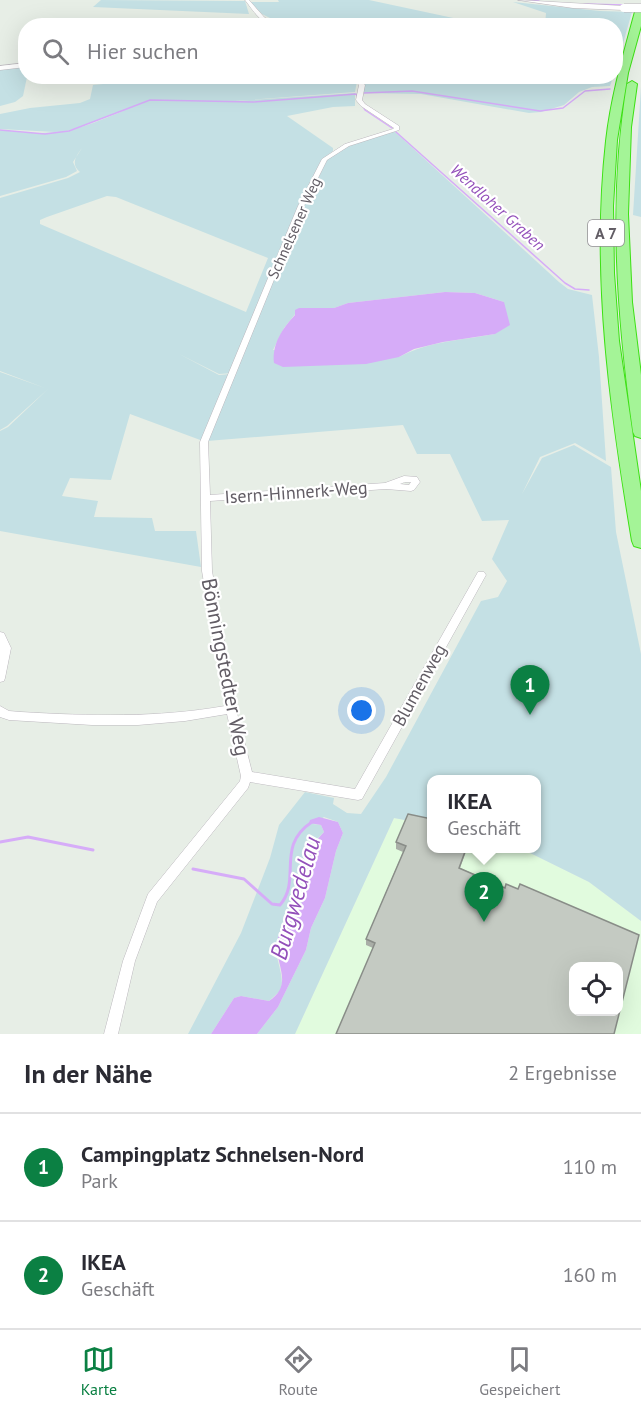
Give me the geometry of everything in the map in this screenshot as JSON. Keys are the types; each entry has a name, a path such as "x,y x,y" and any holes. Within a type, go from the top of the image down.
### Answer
{"highway":[{"name":"A 7","path":"623,67 641,8"},
{"name":"A 7","path":"641,43 626,124 621,226 624,297 641,432"},
{"name":"A 7","path":"619,84 609,160 606,225 613,354 626,457 641,541"}],"main road":[{"path":"522,0 573,6 641,8"}],"street":[{"path":"247,0 262,18"},
{"path":"0,68 18,66"},
{"name":"Schnelsener Weg","path":"204,442 301,206 325,159 347,145 396,130 397,127 359,100 361,84"},
{"name":"Bönningstedter Weg","path":"111,1034 129,961 152,898 244,784 247,776 231,709 207,571 204,442"},
{"name":"Isern-Hinnerk-Weg","path":"205,498 386,486"},
{"name":"Blumenweg","path":"247,776 358,795 481,575"},
{"path":"0,636 6,648 0,678"},
{"path":"0,711 4,714 27,717 126,721 170,719 231,709"}],"shaded area":[{"path":"101,0 245,1 249,14 93,7"},
{"path":"278,0 369,0 453,18 270,18 262,14 250,2 279,2"},
{"path":"513,2 632,12 623,44 623,18 546,18 546,13"},
{"path":"18,68 18,84 26,84 23,96 15,102 0,106 0,70"},
{"path":"103,84 356,84 355,92 235,101 355,93 355,106 333,107 287,116 333,148 333,151 324,158 349,145 394,131 559,282 568,289 592,295 606,461 575,443 540,457 522,494 542,458 574,445 611,467 616,532 641,654 641,921 589,882 530,853 541,853 541,775 427,775 427,824 394,818 295,1034 257,1034 278,1007 306,950 311,928 325,898 336,851 343,833 338,822 324,817 313,824 321,825 324,832 309,850 304,870 302,901 296,914 281,932 276,950 282,978 281,990 269,1001 241,996 234,998 211,1034 188,1034 241,933 270,858 279,825 305,792 334,798 333,804 347,813 361,814 386,777 481,601 498,597 507,581 492,559 509,520 482,521 450,454 417,454 403,425 207,441 233,373 219,374 179,354 219,375 231,374 203,441 130,414 111,480 70,478 62,496 98,501 94,517 152,518 155,531 196,531 201,567 0,531 0,431 8,427 48,389 0,430 0,372 45,388 0,371 0,198 68,178 80,172 75,164 76,157 73,162 77,171 66,177 0,196 0,130 51,133 65,131 0,129 0,114 30,108 80,103 90,99 93,85","holes":["125,110 92,123 75,128","107,196 116,197 268,258 246,312 40,224 40,220 47,217","445,292 475,293 504,302 495,334 434,344 399,357 273,350 284,328 300,308 334,308 348,303"]},
{"path":"364,84 611,84 579,92 564,105 529,113 421,94 363,93"},
{"path":"641,87 641,217 633,215"},
{"path":"445,292 475,293 504,302 510,325 495,334 443,342 414,349 399,357 366,364 283,367 274,363 279,337 295,315 295,310 299,308 334,308 348,303"},
{"path":"319,817 338,822 343,833 336,851 325,898 311,928 306,950 278,1007 257,1034 211,1034 234,998 241,996 269,1001 281,987 278,938 282,929 295,916 301,905 307,856 324,832 321,825 309,823 310,820"},
{"path":"394,818 427,824 427,853 530,853 589,882 641,921 641,1034 295,1034"}],"building":[{"path":"408,814 427,818 427,853 465,853 459,868 505,888 506,884 518,889 520,884 639,935 623,998 623,962 569,962 569,1016 619,1016 614,1034 336,1034 375,943 366,939 406,846 396,842"}],"waterway":[{"path":"530,0 539,1"},
{"path":"584,4 623,5"},
{"path":"364,93 412,91 540,111 563,108 585,91 610,89"},
{"path":"0,130 45,134 69,131 150,100 253,102 356,94 365,110 392,128"},
{"name":"Wendloher Graben","path":"396,132 565,283 575,289 589,290"},
{"name":"Burgwedelau","path":"193,869 244,879 272,904 280,905 289,885 291,852 294,842 301,831 312,822"},
{"name":"Burgwedelau","path":"0,842 28,837 93,850"}],"place":[{"name":"Campingplatz Schnelsen-Nord","path":"530,715"},
{"name":"IKEA","path":"484,922"}]}
